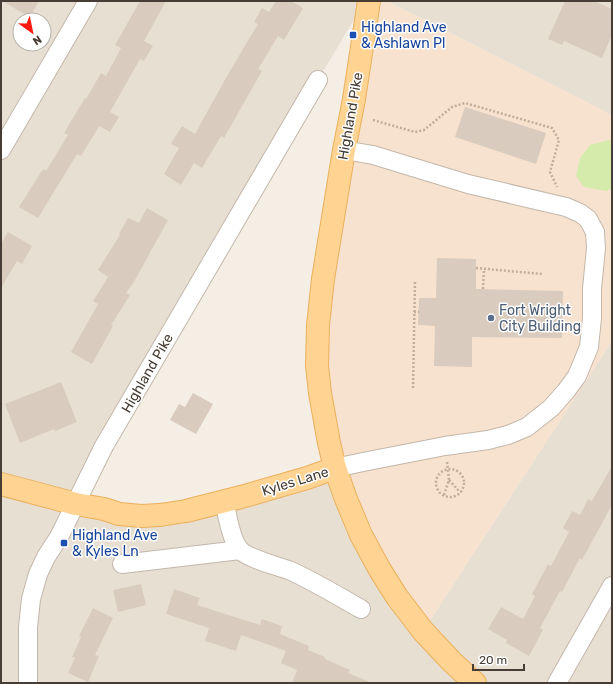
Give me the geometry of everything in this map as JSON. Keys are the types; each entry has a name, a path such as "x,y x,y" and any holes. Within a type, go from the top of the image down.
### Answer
{"main road":[{"name":"Highland Pike","path":"335,468 320,393 317,366 318,332 323,280 369,1"},
{"name":"Kyles Lane","path":"1,484 119,514 141,516 186,511 307,478 335,468 361,535 394,592 423,631 452,662 475,683"}],"street":[{"path":"1,150 88,1"},
{"name":"Highland Pike","path":"28,683 28,627 31,599 38,574 46,557 59,537 104,446 318,80"},
{"path":"335,468 445,446 508,436 527,427 550,408 566,391 577,376 589,347 596,248 595,232 588,219 573,210 468,184 373,155 344,150"},
{"path":"225,501 234,540 240,550 249,556 297,574 361,609"},
{"path":"122,564 240,550"},
{"path":"557,683 612,586"}],"path":[{"path":"373,120 415,132 424,130 452,107 465,103 552,128 559,140 550,172 558,190"},
{"path":"476,268 542,274"},
{"path":"483,289 484,269"},
{"path":"413,388 415,282"},
{"path":"414,312 419,312"},
{"path":"448,469 457,471 464,483 460,492 457,495 452,496 440,493 436,481 440,473 448,469"},
{"path":"444,495 449,480 460,492"}],"shaded area":[{"path":"1,1 365,1 318,80 76,504 119,514 335,468 423,631 612,341 612,683 1,683"},
{"path":"369,1 387,1 612,115 612,341 423,631 361,535 317,366"},
{"path":"387,1 612,1 612,115"}],"green space":[{"path":"609,140 612,142 612,188 607,191 584,187 576,176 580,158 590,145"}],"building":[{"path":"2,1 39,1 33,12 21,12"},
{"path":"140,1 166,1 144,41 153,46 144,61 140,59 110,112 119,117 110,132 99,126 81,156 77,154 38,218 19,207 43,169 46,171 68,135 64,133 101,73 106,76 121,48 115,45"},
{"path":"276,1 291,1 303,8 284,40 278,36 258,69 262,71 224,138 221,136 202,168 194,163 181,185 164,174 179,148 171,144 182,126 195,134 258,24 254,22 262,8 269,12"},
{"path":"565,1 594,1 612,9 612,35 602,58 564,41 562,45 548,39"},
{"path":"465,107 546,133 536,164 455,137"},
{"path":"147,208 168,220 135,280 126,293 130,295 111,325 113,326 92,364 71,352 98,304 93,301 108,277 98,270 120,235 119,234 128,218 139,223"},
{"path":"8,232 32,246 22,264 17,261 1,288 1,244"},
{"name":"Fort Wright City Building","path":"437,258 476,259 476,289 563,291 562,338 472,337 472,367 434,366 435,326 418,325 419,298 436,298"},
{"path":"61,382 77,422 55,431 54,429 20,443 5,404"},
{"path":"193,393 213,404 196,434 170,420 179,404 185,407"},
{"path":"612,466 612,505 582,560 580,558 562,592 560,591 540,628 543,630 529,656 506,643 507,640 488,629 501,607 523,619 535,596 532,594 548,564 551,566 569,532 563,528 572,511 580,515 588,499 592,501"},
{"path":"141,584 146,605 118,612 113,590"},
{"path":"174,589 200,598 197,605 260,625 262,619 282,626 280,634 309,646 308,650 350,670 348,673 372,683 292,683 297,670 281,663 286,651 241,635 236,651 205,641 209,628 166,614"},
{"path":"93,608 113,618 95,655 99,656 88,682 68,673 75,658 72,657 81,637 79,636"}],"place":[{"name":"Highland Ave & Ashlawn Pl","path":"353,35"},
{"name":"Fort Wright City Building","path":"491,318"},
{"name":"Highland Ave & Kyles Ln","path":"64,543"}]}
